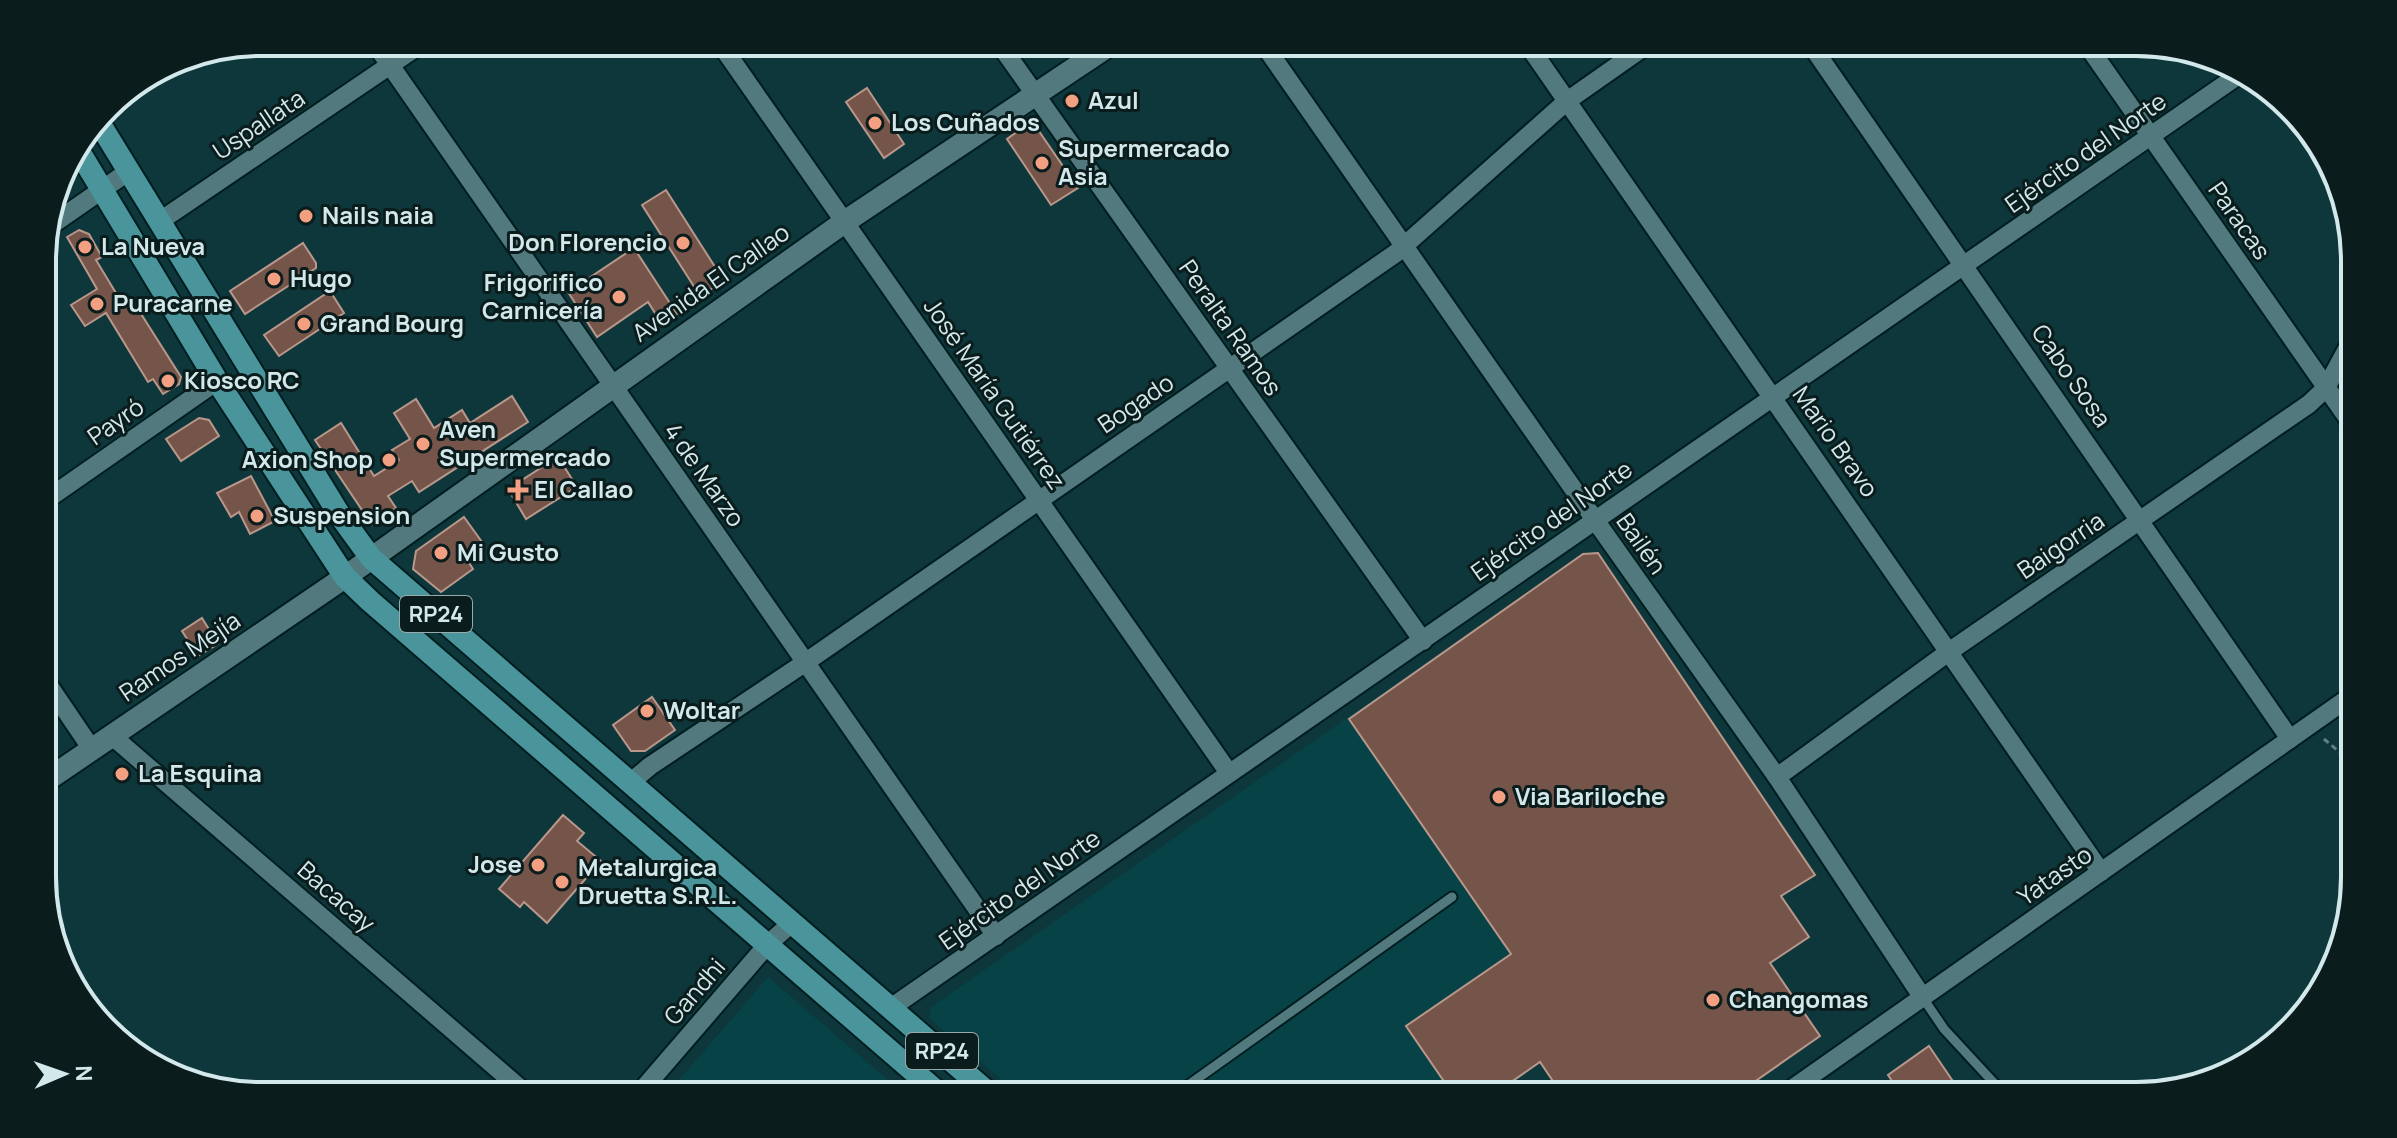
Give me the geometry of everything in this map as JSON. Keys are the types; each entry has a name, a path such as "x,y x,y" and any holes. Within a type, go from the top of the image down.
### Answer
{"main road":[{"name":"RP24","path":"104,130 339,514 371,558 976,1082"},
{"name":"RP24","path":"83,158 217,381 345,577 926,1082"}],"street":[{"name":"4 de Marzo","path":"383,56 996,936"},
{"name":"Uspallata","path":"160,221 404,56"},
{"name":"José María Gutiérrez","path":"729,56 1229,773"},
{"name":"Peralta Ramos","path":"1008,56 1423,641"},
{"name":"Avenida El Callao","path":"345,577 843,223 1094,56"},
{"name":"Bailén","path":"1272,56 1777,777 1923,998"},
{"name":"Mario Bravo","path":"1536,56 2101,872"},
{"name":"Bogado","path":"631,782 1406,246 1567,101 1631,56"},
{"name":"Cabo Sosa","path":"1819,56 2290,739"},
{"name":"Paracas","path":"2095,56 2341,409"},
{"name":"Ejército del Norte","path":"892,1007 2231,80"},
{"path":"61,219 129,171"},
{"name":"Baigorria","path":"1777,777 1950,651 2309,404 2326,388 2341,360"},
{"name":"Payró","path":"56,493 217,381"},
{"name":"Ramos Mejía","path":"56,773 345,577"},
{"path":"56,696 91,748"},
{"name":"Yatasto","path":"1802,1082 2341,703"},
{"name":"Bacacay","path":"111,735 513,1082"},
{"name":"Gandhi","path":"649,1082 768,944 793,922"}],"lane":[{"path":"1193,1082 1452,897"},
{"path":"1923,998 1944,1029 1993,1082"}],"path":[{"path":"2311,725 2341,754"}],"shaded area":[{"name":"Via Bariloche","path":"1598,553 1815,875 1512,1082 1004,1082 929,1018 931,1007 1583,554"},
{"path":"768,977 891,1082 677,1082"}],"building":[{"name":"Los Cuñados","path":"867,88 904,144 884,158 846,102"},
{"name":"Supermercado Asia","path":"1032,121 1078,188 1051,205 1007,139"},
{"name":"Don Florencio","path":"666,190 724,281 700,296 642,205"},
{"path":"79,230 89,234 102,257 96,260 122,303 131,298 181,377 179,384 163,394 153,379 148,382 106,313 85,326 71,305 97,289 67,237"},
{"name":"Hugo","path":"303,243 316,268 245,314 230,291"},
{"name":"Frigorifico Carnicería","path":"634,248 677,314 662,324 648,302 597,337 568,292"},
{"name":"Grand Bourg","path":"330,291 344,313 279,356 264,335"},
{"path":"512,396 528,422 419,492 412,481 388,496 396,508 372,525 315,440 341,423 374,476 399,460 392,450 410,439 394,413 416,399 434,428 462,410 470,423"},
{"path":"199,418 209,420 219,436 181,461 166,439"},
{"path":"558,457 577,487 526,519 508,489"},
{"path":"251,476 275,521 250,534 239,512 231,517 217,493"},
{"name":"Mi Gusto","path":"464,517 482,542 464,555 473,569 441,592 413,569 416,551"},
{"path":"1598,553 1815,875 1781,896 1809,937 1770,963 1820,1036 1754,1082 1554,1082 1540,1062 1511,1082 1444,1082 1406,1026 1511,954 1349,719 1583,554"},
{"path":"202,618 218,644 198,656 182,631"},
{"name":"Woltar","path":"652,697 675,730 645,751 631,751 613,725"},
{"path":"563,815 584,833 577,841 601,861 547,923 524,902 520,907 499,889"},
{"path":"1929,1046 1953,1082 1893,1082 1888,1075"}],"place":[{"name":"Azul","path":"1072,101"},
{"name":"Los Cuñados","path":"875,123"},
{"name":"Supermercado Asia","path":"1042,163"},
{"name":"Nails naia","path":"306,216"},
{"name":"Don Florencio","path":"683,243"},
{"name":"La Nueva","path":"85,247"},
{"name":"Hugo","path":"274,279"},
{"name":"Frigorifico Carnicería","path":"619,297"},
{"name":"Puracarne","path":"97,304"},
{"name":"Grand Bourg","path":"304,324"},
{"name":"Kiosco RC","path":"168,381"},
{"name":"Aven Supermercado","path":"423,444"},
{"name":"Axion Shop","path":"389,460"},
{"name":"El Callao","path":"518,490"},
{"name":"Suspension","path":"257,516"},
{"name":"Mi Gusto","path":"441,553"},
{"name":"Woltar","path":"647,711"},
{"name":"La Esquina","path":"122,774"},
{"name":"Via Bariloche","path":"1499,797"},
{"name":"Jose","path":"538,865"},
{"name":"Metalurgica Druetta S.R.L.","path":"562,882"},
{"name":"Changomas","path":"1713,1000"}]}
